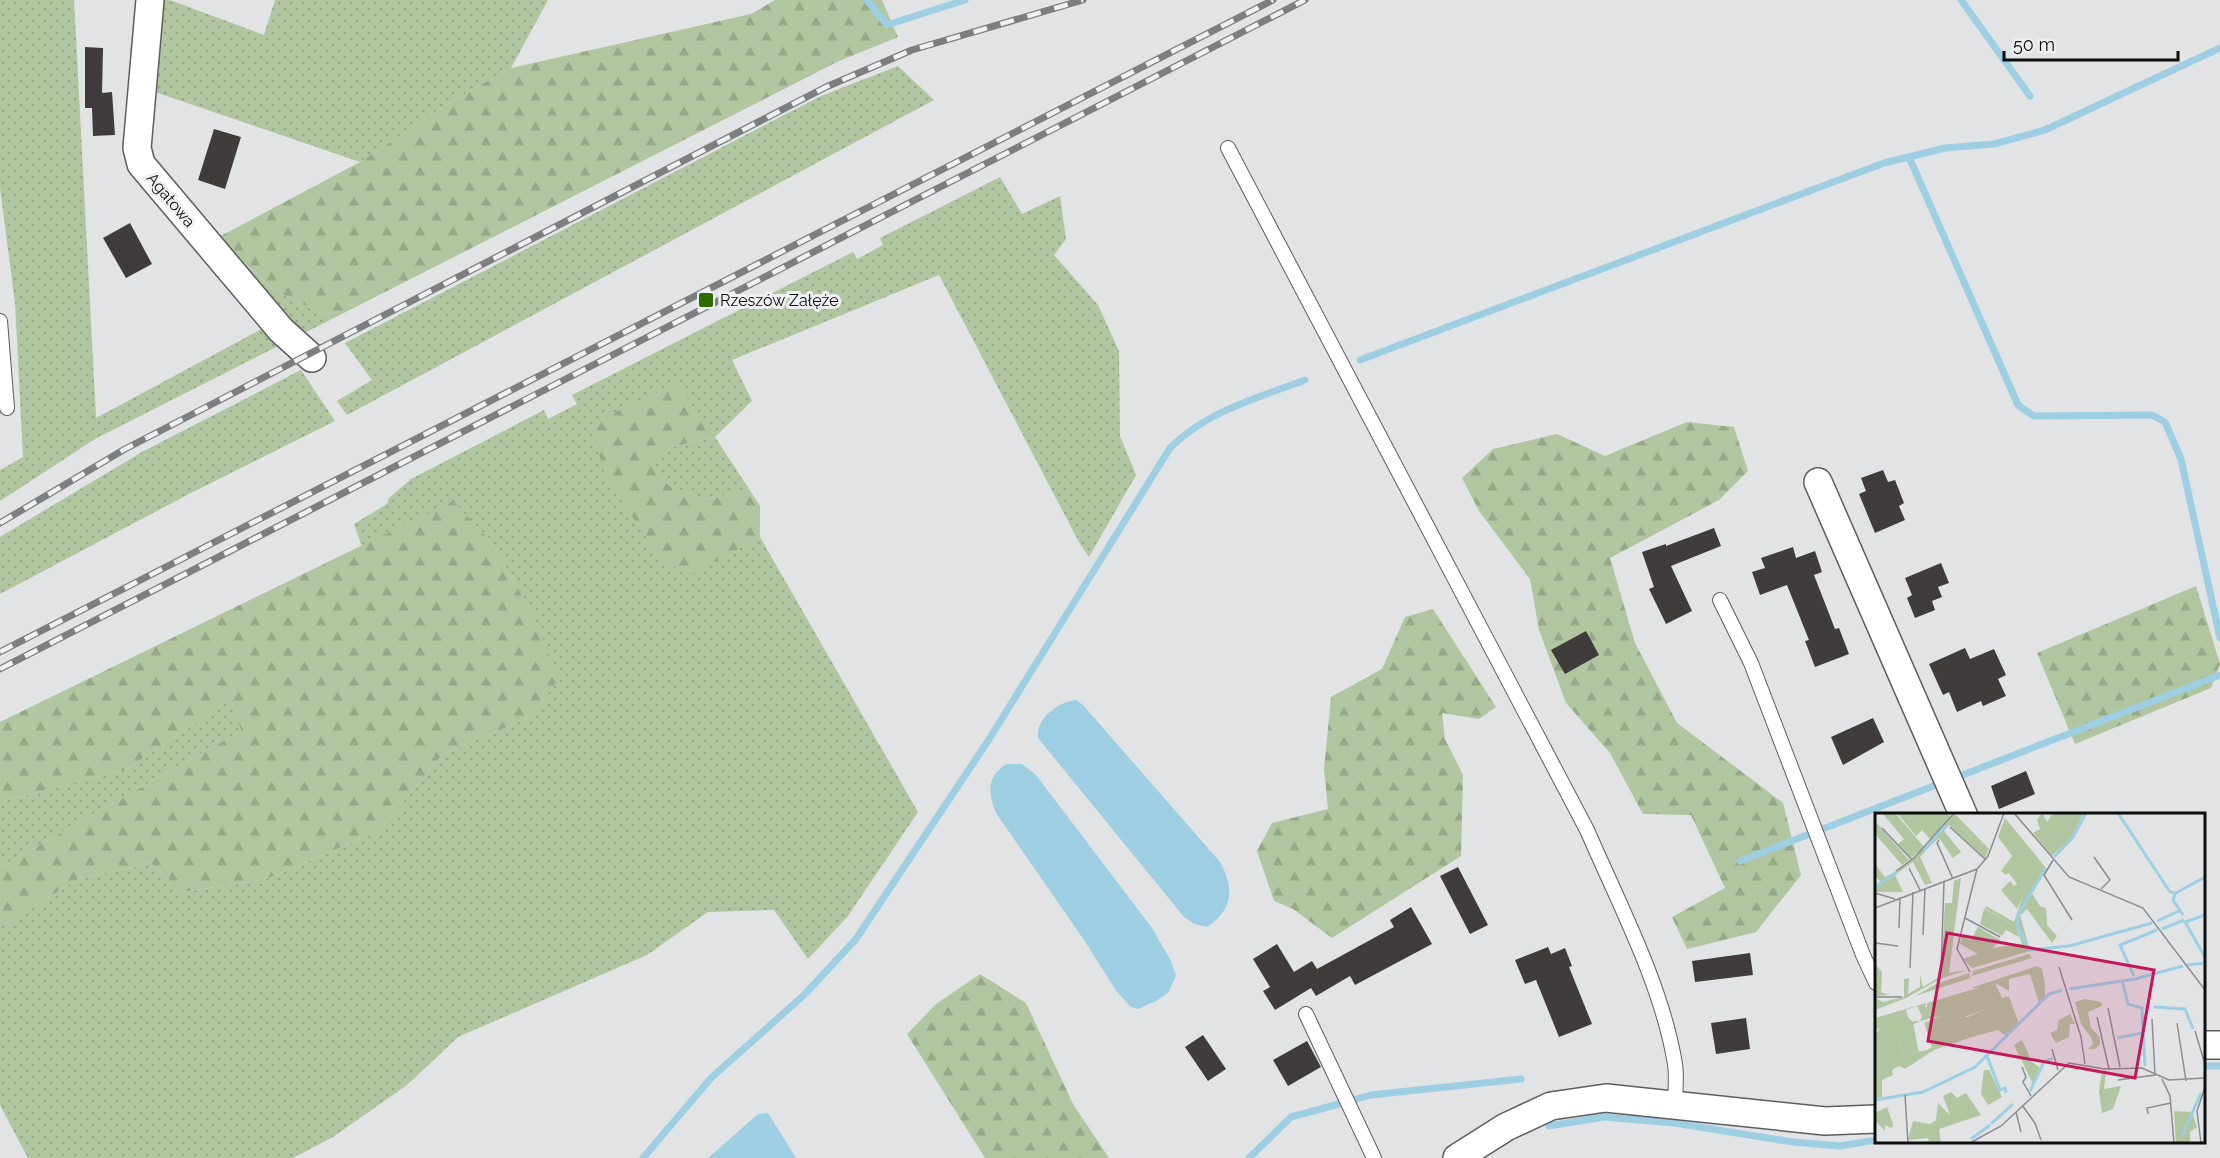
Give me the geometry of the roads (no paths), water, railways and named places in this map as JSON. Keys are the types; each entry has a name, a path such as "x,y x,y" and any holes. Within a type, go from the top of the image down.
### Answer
{"street":[{"name":"Agatowa","path":"150,0 137,148 141,164 281,330 312,358"},
{"path":"1818,482 1963,813"},
{"path":"1457,1158 1506,1127 1551,1106 1606,1098 1825,1121 1875,1119"}],"lane":[{"path":"1228,148 1587,830 1632,934 1665,1022 1675,1066 1675,1106"},
{"path":"0,321 7,408"},
{"path":"1720,600 1751,663 1875,981"},
{"path":"1306,1014 1374,1158"}],"water":[{"path":"1076,700 1083,705 1220,862 1228,880 1229,897 1222,913 1207,927 1194,924 1184,917 1038,738 1041,724 1050,712 1062,704"},
{"path":"1006,764 1022,764 1036,775 1152,928 1171,961 1176,976 1168,993 1138,1009 1131,1007 1117,992 996,813 990,786 999,769"},
{"path":"768,1113 796,1158 708,1158 758,1114"}],"waterway":[{"path":"867,0 887,25 965,0"},
{"path":"1961,0 2030,96"},
{"path":"1360,360 1884,163 1945,148 1994,144 2045,130 2220,48"},
{"path":"1909,157 2018,405 2034,416 2152,415 2165,422 2181,459 2220,638"},
{"path":"643,1158 711,1078 804,995 856,939 988,741 1170,448 1184,435 1216,415 1305,380"},
{"path":"1955,778 2220,675"},
{"path":"1740,861 1936,785"},
{"path":"2205,1066 2220,1066"},
{"path":"1353,1100 1371,1095 1521,1079"},
{"path":"1249,1158 1291,1117 1339,1104"},
{"path":"1549,1126 1604,1117 1674,1123 1793,1142 1840,1146 1875,1140"}],"railway":[{"path":"0,523 125,449 826,87 912,50 1083,0"},
{"path":"0,652 1273,0"},
{"path":"0,669 1305,0"}],"place":[{"name":"Rzeszów Załęże","path":"706,300"}]}
